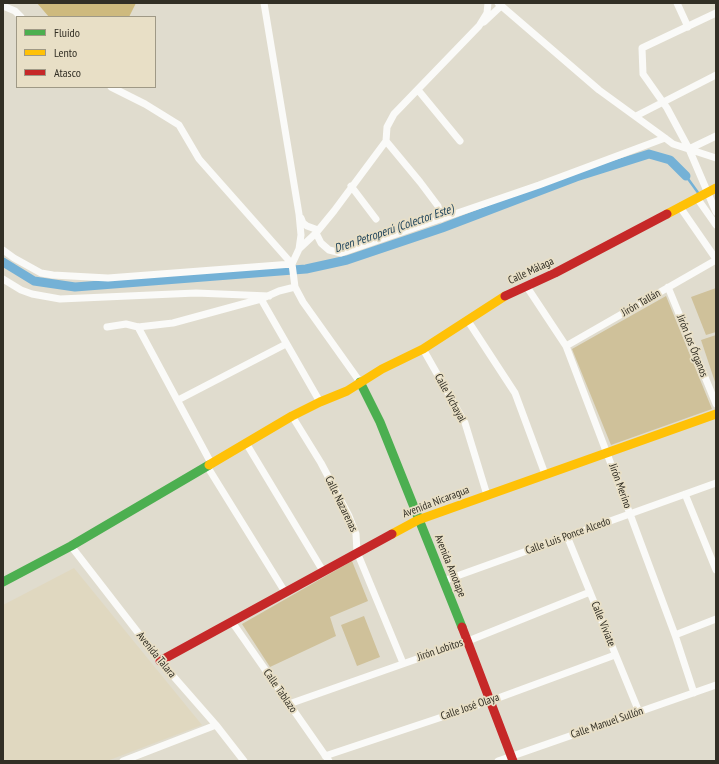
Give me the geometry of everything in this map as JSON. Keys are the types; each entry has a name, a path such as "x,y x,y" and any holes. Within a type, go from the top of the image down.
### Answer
{"street":[{"path":"264,3 299,214 301,235 298,249 292,264 295,287 303,302 360,382"},
{"path":"479,26 487,13 488,3"},
{"path":"676,3 688,27"},
{"path":"298,249 317,231 334,211 386,141 387,127 394,114 500,5 599,90 673,144 716,158"},
{"path":"3,6 15,11 20,16"},
{"path":"716,13 642,48 643,74 667,108 689,149 716,212"},
{"path":"636,116 716,74"},
{"path":"112,88 145,104 179,125 199,159 292,264"},
{"path":"418,90 460,141"},
{"path":"689,149 716,136"},
{"path":"299,214 303,223 317,231 321,243 329,250 341,253 539,185 665,138"},
{"path":"386,141 434,200 438,206 441,219"},
{"path":"352,186 376,219"},
{"name":"Calle Málaga","path":"3,582 71,546 292,416 347,391 382,369 423,349 509,294 527,287 716,188"},
{"path":"697,198 716,225"},
{"path":"680,207 716,260"},
{"path":"3,250 14,258 42,273 53,275 100,277 292,264"},
{"name":"Jirón Tallán","path":"566,346 716,260"},
{"path":"3,279 26,292 60,299 196,293 269,296"},
{"path":"107,327 126,324 138,327 173,322 261,299 279,291 295,287"},
{"name":"Jirón Merino","path":"527,287 566,346 675,635 694,693"},
{"name":"Jirón Los Órganos","path":"668,287 716,404"},
{"path":"261,299 320,402"},
{"path":"468,321 515,393 545,474"},
{"path":"138,327 178,400 209,464 285,592"},
{"path":"178,400 286,344"},
{"name":"Calle Vichayal","path":"423,349 465,423 487,495"},
{"name":"Avenida Amotape","path":"360,382 380,422 418,520 468,640 512,759"},
{"name":"Avenida Nicaragua","path":"160,661 418,520 716,414"},
{"name":"Calle Nazarenas","path":"292,416 321,463 349,516 356,534 357,552 403,663"},
{"path":"246,443 323,571"},
{"name":"Calle Luis Ponce Alcedo","path":"444,581 716,483"},
{"path":"685,494 716,570"},
{"name":"Calle Viviate","path":"567,536 638,712"},
{"name":"Avenida Talara","path":"71,546 160,661 216,725 244,761"},
{"name":"Jirón Lobitos","path":"288,704 468,640 590,592"},
{"path":"675,635 716,619"},
{"name":"Calle Tablazo","path":"232,622 327,758"},
{"name":"Calle José Olaya","path":"327,758 490,701 615,655"},
{"name":"Calle Manuel Sullón","path":"498,761 512,759 638,712 716,685"},
{"path":"123,761 216,725"}],"shaded area":[{"path":"37,3 136,3 130,16 48,16"},
{"path":"716,288 716,332 706,335 691,297"},
{"path":"666,296 712,409 611,445 572,349"},
{"path":"716,335 716,385 701,340"},
{"path":"352,561 368,601 330,617 336,636 270,667 242,624"},
{"path":"74,568 202,725 107,761 3,761 3,605"},
{"path":"364,616 380,657 357,666 341,625"}],"waterway":[{"name":"Dren Petroperú (Colector Este)","path":"3,262 34,281 75,287 306,269 347,260 442,228 576,177 649,154 670,160 686,176"},
{"path":"686,176 699,194"}],"traffic: fast":[{"path":"360,382 380,422 462,627"},
{"path":"3,582 71,546 209,465"}],"traffic: slow":[{"path":"667,214 716,188"},
{"path":"209,465 292,416 347,391 382,369 423,349 505,296"},
{"path":"392,534 418,520 716,414"}],"traffic: jam":[{"path":"505,296 555,273 667,214"},
{"path":"160,661 392,534"},
{"path":"462,627 513,761"}]}
